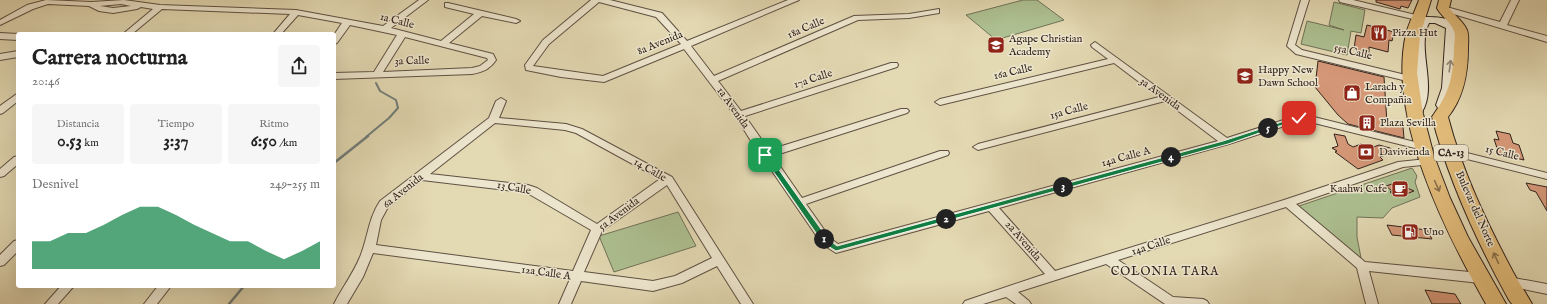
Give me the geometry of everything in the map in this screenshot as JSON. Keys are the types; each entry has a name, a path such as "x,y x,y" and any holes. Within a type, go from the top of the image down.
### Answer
{"highway":[{"name":"CA-13","path":"1425,0 1417,18 1411,44 1411,78 1415,115 1425,155 1465,248 1480,278 1496,304"},
{"path":"1440,118 1453,97 1460,72 1461,59 1460,30 1444,4"},
{"name":"Bulevar del Norte","path":"1440,118 1468,196 1508,282 1522,304"},
{"path":"1465,248 1501,304"}],"main road":[{"path":"1415,115 1421,75 1419,40 1422,25 1426,20 1432,19 1452,26 1453,31 1448,88 1440,118"}],"street":[{"path":"385,29 424,0"},
{"name":"8a Avenida","path":"596,0 546,42 529,65 529,68 561,74 604,79 795,0"},
{"name":"1a Avenida","path":"601,0 657,14 686,45 713,80 826,241 836,249"},
{"name":"55a Calle","path":"1304,0 1291,46 1299,52 1411,78"},
{"path":"1343,0 1417,18"},
{"path":"1503,26 1515,0"},
{"name":"1a Calle","path":"0,23 39,4 91,4 98,9 109,11 143,6 296,12 385,29 490,56 492,60 489,66"},
{"path":"1444,4 1503,26 1547,38"},
{"path":"448,5 516,21"},
{"path":"129,32 160,7"},
{"name":"18a Calle","path":"713,80 857,18 909,16 936,11"},
{"path":"279,32 296,12"},
{"path":"442,44 480,13"},
{"path":"336,38 348,21"},
{"path":"377,74 402,34"},
{"path":"0,36 16,37"},
{"name":"3a Avenida","path":"1095,45 1226,142"},
{"path":"0,57 14,54"},
{"name":"16a Calle","path":"940,102 1115,60"},
{"name":"17a Calle","path":"739,115 894,65"},
{"name":"3a Calle","path":"336,76 472,71 481,70 489,66"},
{"path":"0,111 16,98"},
{"name":"15a Calle","path":"978,147 1166,98"},
{"name":"6a Avenida","path":"340,304 355,283 369,248 376,215 384,204 493,120 501,101"},
{"path":"765,155 904,111"},
{"name":"14a Calle A","path":"836,249 1226,142 1299,118 1306,118 1425,155"},
{"name":"14 Calle","path":"493,120 566,127 668,179 747,304"},
{"name":"15 Calle","path":"1451,152 1547,176"},
{"path":"799,203 944,153"},
{"name":"14a Calle","path":"969,304 1053,276 1109,260 1288,203 1425,155"},
{"path":"0,161 16,161"},
{"path":"0,174 16,161"},
{"name":"13 Calle","path":"421,176 524,188 533,191 597,229"},
{"name":"5a Avenida","path":"565,304 597,229 668,179"},
{"path":"1288,203 1362,266 1480,278"},
{"name":"2a Avenida","path":"992,207 1053,276"},
{"path":"0,262 16,246"},
{"name":"12a Calle A","path":"369,248 653,286 678,280 718,260"},
{"path":"1109,260 1171,302 1203,304"},
{"path":"1362,266 1372,304"},
{"path":"1508,282 1547,289"},
{"path":"51,304 66,288"},
{"path":"150,304 163,288"},
{"path":"1008,292 1025,304"}],"green space":[{"path":"1023,0 1037,0 1064,20 996,40 966,15"},
{"path":"1334,2 1365,10 1361,33 1351,31 1347,55 1301,44 1307,21 1344,30 1329,25"},
{"path":"1412,168 1417,176 1415,182 1420,197 1392,208 1383,218 1357,217 1357,237 1362,263 1296,207"},
{"path":"678,212 696,246 614,272 599,236"}],"building":[{"path":"1376,0 1412,0 1408,8 1401,6 1400,9 1376,2"},
{"path":"1367,25 1394,32 1392,41 1389,40 1388,52 1369,47 1369,53 1354,49 1356,35 1364,37"},
{"name":"Larach y Compañia","path":"1318,61 1384,77 1387,123 1403,127 1404,138 1348,124 1338,115 1315,87"},
{"path":"1496,131 1510,134 1513,143 1519,145 1524,160 1499,154 1494,139 1499,140"},
{"name":"Davivienda","path":"1334,134 1345,136 1348,144 1353,147 1361,144 1368,149 1379,145 1390,148 1395,152 1380,157 1383,160 1358,169 1335,152 1337,151 1332,148 1338,146"},
{"name":"Kaahwi Cafe","path":"1398,182 1414,191 1398,197 1390,192 1392,191 1386,186"},
{"path":"1526,183 1547,187 1547,211 1536,192 1530,190"},
{"name":"Uno","path":"1387,225 1427,230 1432,239 1392,235"},
{"path":"1425,290 1455,294 1461,304 1432,304"}],"waterway":[{"path":"366,137 389,118 398,108 396,100 380,91 376,83"},
{"path":"336,161 368,136"},
{"path":"229,304 242,288"}],"place":[{"name":"Pizza Hut","path":"1379,33"},
{"name":"Agape Christian Academy","path":"996,45"},
{"name":"Happy New Dawn School","path":"1245,76"},
{"name":"Larach y Compañia","path":"1352,93"},
{"name":"Plaza Sevilla","path":"1367,123"},
{"name":"Davivienda","path":"1366,152"},
{"name":"Kaahwi Cafe","path":"1400,189"},
{"name":"Uno","path":"1410,232"}],"district":[{"name":"COLONIA TARA","path":"1165,271"}],"route":[{"path":"765,155 826,241 836,249 1226,142 1299,118"}]}
